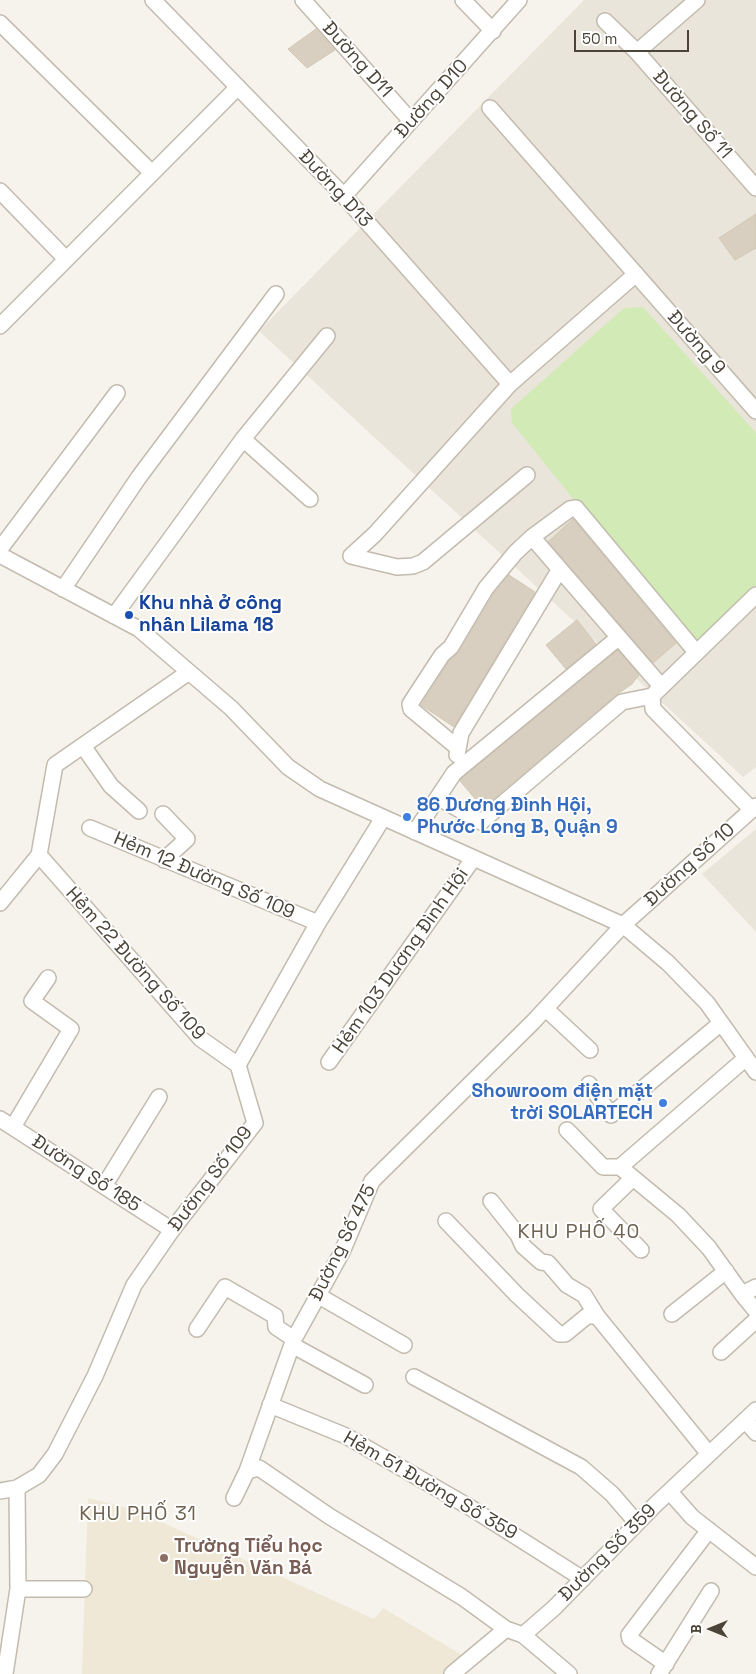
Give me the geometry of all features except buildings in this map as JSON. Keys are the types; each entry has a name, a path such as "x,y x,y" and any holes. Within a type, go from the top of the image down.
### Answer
{"street":[{"name":"Đường D13","path":"153,0 344,196 510,384"},
{"name":"Đường D11","path":"303,0 411,121"},
{"path":"463,0 493,31"},
{"name":"Đường D10","path":"344,196 493,31 518,0"},
{"path":"637,52 697,0"},
{"name":"Đường Số 11","path":"605,21 637,52 756,188"},
{"path":"0,23 152,173"},
{"path":"0,326 238,86"},
{"name":"Đường 9","path":"490,108 756,411"},
{"path":"0,191 66,259"},
{"path":"527,475 423,562 414,566 397,567 351,556 375,534 510,384 636,274"},
{"path":"63,588 139,477 276,294"},
{"path":"114,616 243,439 327,336"},
{"path":"0,549 116,393"},
{"path":"243,439 310,499"},
{"path":"458,748 411,709 410,704 442,655 451,647 486,588 515,553 532,537 570,509 576,508 696,652"},
{"path":"532,537 618,638 657,691 653,709 754,808"},
{"path":"0,555 139,629 231,708 288,767 320,789 623,925 668,962 707,1003 756,1072"},
{"path":"454,773 461,733 560,569"},
{"path":"439,798 481,822 622,702 657,691 756,596"},
{"path":"415,832 454,773 618,638"},
{"path":"0,904 39,855 55,765 189,672"},
{"path":"84,746 112,786 139,811"},
{"name":"Đường Số 10","path":"623,925 754,808"},
{"path":"163,814 186,838 164,860"},
{"path":"238,1065 318,923 383,818"},
{"name":"Hẻm 12 Đường Số 109","path":"90,828 318,923"},
{"name":"Hẻm 22 Đường Số 109","path":"39,855 201,1038 238,1065"},
{"name":"Hẻm 103 Dương Đình Hội","path":"329,1062 473,859"},
{"name":"Đường Số 475","path":"234,1498 247,1471 293,1342 342,1252 372,1181 546,1009 623,925"},
{"path":"13,1127 71,1030 32,1001 48,978"},
{"path":"546,1009 590,1050"},
{"path":"589,1084 611,1115 721,1023"},
{"path":"567,1130 603,1167 620,1166 746,1058"},
{"name":"Đường Số 109","path":"0,1491 17,1488 39,1475 55,1454 95,1376 134,1285 172,1230 255,1123 238,1065"},
{"path":"104,1186 159,1097"},
{"name":"Đường Số 185","path":"0,1119 172,1230"},
{"path":"620,1166 678,1215 709,1248 756,1311"},
{"path":"633,1178 602,1209 641,1250"},
{"path":"491,1201 518,1235 523,1246 541,1262 548,1263 567,1285 584,1295 597,1316 709,1454"},
{"path":"446,1221 517,1295 559,1334 565,1334 587,1316 597,1316"},
{"path":"672,1314 726,1271"},
{"path":"197,1329 225,1287 275,1316 276,1327 293,1342 365,1385"},
{"path":"742,1294 756,1287"},
{"path":"319,1296 404,1345"},
{"path":"721,1352 756,1320"},
{"path":"414,1377 581,1467 612,1494 637,1523"},
{"name":"Hẻm 51 Đường Số 359","path":"270,1405 346,1436 471,1508 583,1579"},
{"path":"750,1415 756,1433"},
{"name":"Đường Số 359","path":"523,1635 583,1579 637,1523 750,1415"},
{"path":"247,1471 259,1468 329,1516 462,1597 506,1629 523,1635 569,1674"},
{"path":"5,1674 6,1617 18,1589 17,1488"},
{"path":"670,1492 692,1517 756,1567"},
{"path":"709,1530 629,1635 630,1639 662,1669 711,1591"},
{"path":"18,1589 84,1589"},
{"path":"452,1674 506,1629"}],"shaded area":[{"path":"584,0 756,0 756,767 743,777 259,331"},
{"path":"756,829 756,932 702,874"},
{"name":"Trường Tiểu học Nguyễn Văn Bá","path":"88,1498 135,1510 374,1619 383,1608 467,1658 447,1674 82,1674"}],"green space":[{"path":"643,307 756,433 756,585 699,639 689,642 512,423 511,409 624,308"}],"place":[{"name":"Khu nhà ở công nhân Lilama 18","path":"129,615"},
{"name":"86 Dương Đình Hội, Phước Long B, Quận 9","path":"407,817"},
{"name":"Showroom điện mặt trời SOLARTECH","path":"663,1103"},
{"name":"Trường Tiểu học Nguyễn Văn Bá","path":"164,1558"}],"district":[{"name":"KHU PHỐ 40","path":"579,1233"},
{"name":"KHU PHỐ 31","path":"138,1515"}]}
